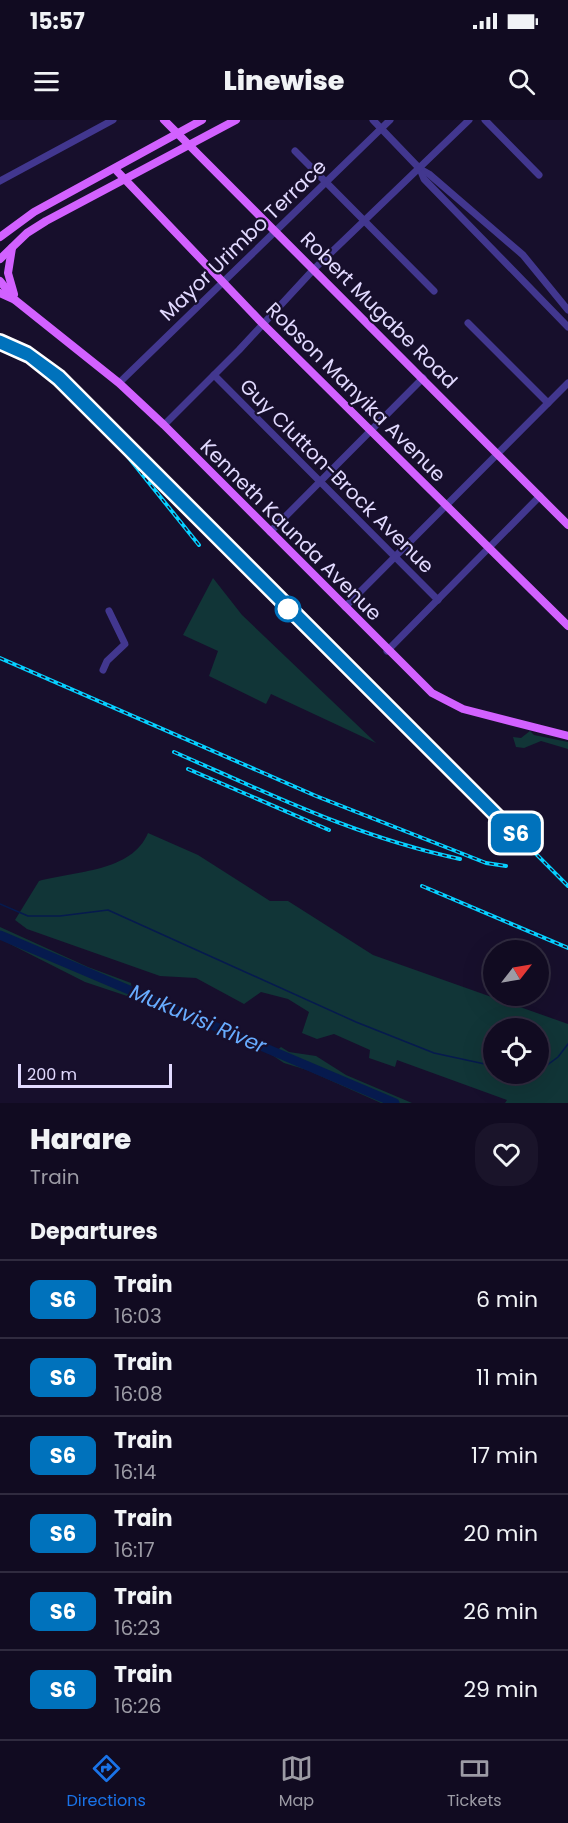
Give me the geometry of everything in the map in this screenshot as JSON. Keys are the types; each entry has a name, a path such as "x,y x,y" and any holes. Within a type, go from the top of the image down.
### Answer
{"main road":[{"name":"Robert Mugabe Road","path":"164,120 568,525"},
{"path":"0,237 4,231 34,212 115,170 202,120"},
{"path":"0,259 45,221 236,120"},
{"name":"Robson Manyika Avenue","path":"115,170 262,323 568,626"},
{"path":"13,246 8,273 15,300"},
{"path":"0,281 15,300"},
{"path":"0,293 15,300"},
{"name":"Kenneth Kaunda Avenue","path":"15,300 119,383 164,425 387,651 441,700 463,709 568,736"}],"street":[{"path":"0,181 113,120"},
{"path":"373,120 420,169 428,173 480,221 523,255 568,310"},
{"name":"Mayor Urimbo Terrace","path":"119,383 390,120"},
{"path":"164,425 314,268 469,120"},
{"path":"485,120 539,175"},
{"path":"295,151 434,291"},
{"path":"420,169 424,179 568,327"},
{"path":"468,323 548,403"},
{"name":"Guy Clutton-Brock Avenue","path":"214,375 438,600"},
{"path":"270,532 423,378"},
{"path":"345,607 568,383"},
{"path":"387,651 540,496"},
{"path":"103,670 107,661 125,644 109,611"}],"green space":[{"path":"213,578 242,615 376,743 271,694 266,704 209,676 218,651 183,635"},
{"path":"530,731 534,735 568,742 568,749 541,741 524,748 516,747 513,737 521,738"},
{"path":"148,833 198,855 270,901 288,901 373,955 483,994 483,1006 517,1006 568,1024 568,1103 505,1103 507,1100 397,1060 395,1067 369,1058 370,1050 334,1034 317,1039 302,1033 309,1012 288,999 261,992 244,1004 196,978 160,976 27,929 15,920 39,881 101,868 129,856 140,846"},
{"path":"0,927 88,967 131,983 133,998 85,982 0,939"},
{"path":"281,1047 289,1052 316,1056 346,1075 412,1103 381,1103 307,1070 284,1063 272,1055"}],"waterway":[{"path":"0,904 28,916 60,916 108,910 356,1022 434,1053 483,1064"},
{"name":"Mukuvisi River","path":"0,935 395,1103"},
{"path":"549,1064 558,1057 568,1044"}],"railway":[{"path":"0,340 27,352 60,376 568,886"},
{"path":"117,443 199,545"},
{"path":"0,658 316,796 486,863 506,866"},
{"path":"174,752 279,799 349,827 422,850 460,859"},
{"path":"188,769 329,830"},
{"path":"422,886 568,948"}],"train":[{"name":"S6","path":"0,340 27,352 60,376 517,834 498,819 92,412 44,368 29,357 0,344"}]}
